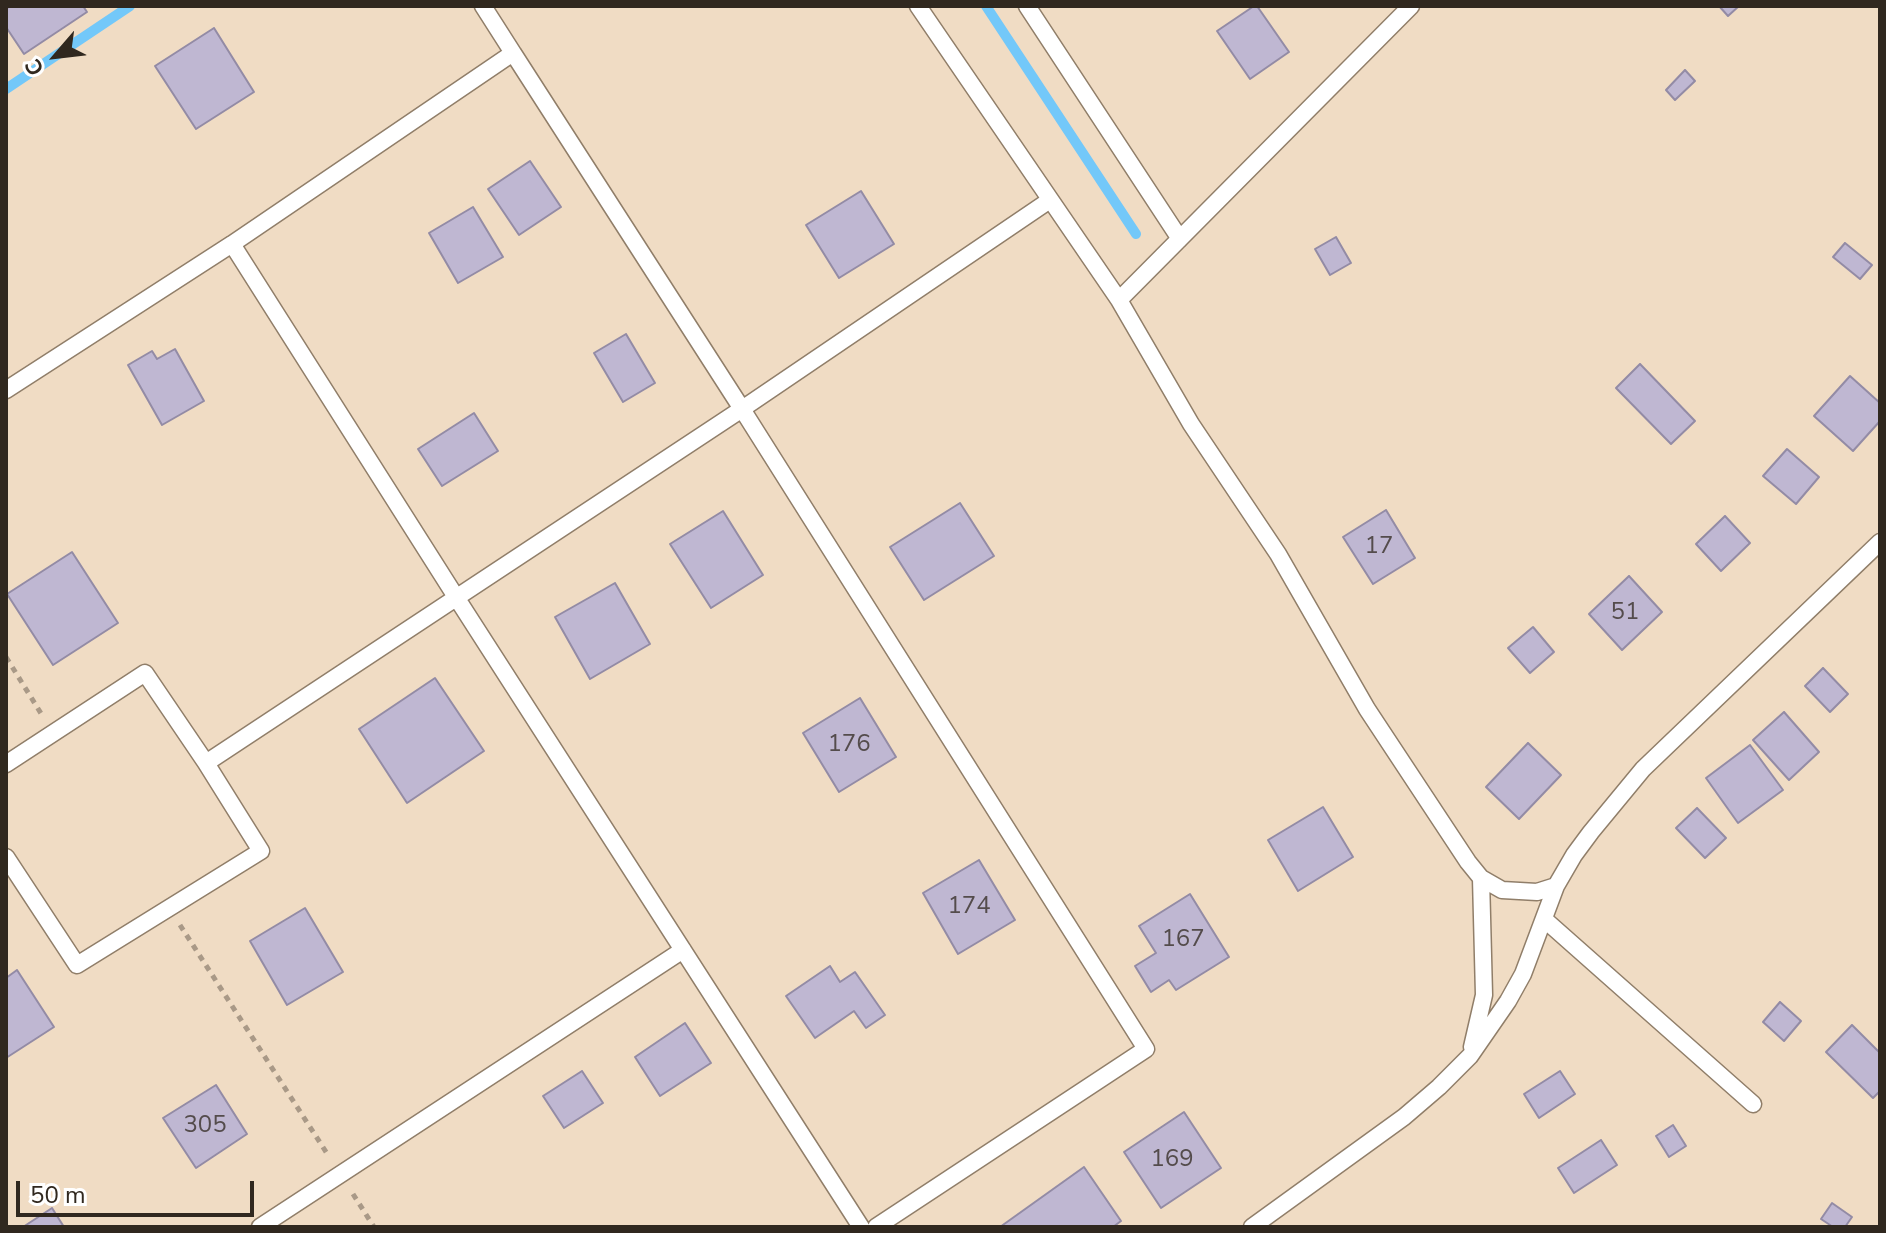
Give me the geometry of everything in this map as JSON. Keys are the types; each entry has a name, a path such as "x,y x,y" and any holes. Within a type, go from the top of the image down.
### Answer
{"lane":[{"path":"483,6 1146,1049 876,1227"},
{"path":"918,6 1119,300 1191,424 1278,554 1367,709 1468,862 1481,878 1502,890 1537,892 1556,886"},
{"path":"1027,6 1180,239"},
{"path":"1119,300 1411,6"},
{"path":"6,390 232,244 513,53"},
{"path":"206,763 742,409 1050,200"},
{"path":"232,244 861,1227"},
{"path":"1252,1227 1404,1117 1470,1056 1523,974 1556,886 1583,843 1643,769 1880,542"},
{"path":"6,764 145,673 261,851 77,965 6,857"},
{"path":"1470,1056 1484,995 1481,878"},
{"path":"1544,919 1753,1104"},
{"path":"260,1227 683,950"}],"path":[{"path":"6,657 53,733"},
{"path":"169,908 374,1227"}],"building":[{"path":"10,6 83,6 87,12 24,54 6,27 6,9"},
{"path":"1254,6 1289,52 1250,79 1217,31"},
{"path":"1719,6 1739,6 1728,16"},
{"path":"214,28 254,92 196,129 155,66"},
{"path":"1685,70 1695,81 1675,100 1666,90"},
{"path":"530,161 561,207 519,235 488,189"},
{"path":"861,191 894,244 839,278 806,225"},
{"path":"473,207 503,257 458,283 429,233"},
{"path":"1336,237 1351,263 1330,275 1315,249"},
{"path":"1845,243 1872,265 1860,279 1833,257"},
{"path":"626,334 655,383 623,402 594,353"},
{"path":"175,349 204,401 162,425 128,365 152,351 157,359"},
{"path":"1640,364 1695,421 1671,444 1616,388"},
{"path":"1850,376 1880,403 1880,421 1853,451 1814,416"},
{"path":"474,413 498,451 442,486 418,449"},
{"path":"1787,449 1819,477 1796,504 1763,476"},
{"path":"960,503 994,556 924,600 890,547"},
{"path":"1386,510 1415,558 1373,584 1343,537"},
{"path":"723,511 763,575 711,608 670,544"},
{"path":"1725,516 1750,543 1721,571 1696,544"},
{"path":"72,552 118,623 53,665 7,594"},
{"path":"1629,576 1662,612 1622,650 1589,614"},
{"path":"615,583 650,644 590,679 555,617"},
{"path":"1533,627 1554,652 1530,673 1508,648"},
{"path":"1823,668 1848,694 1830,712 1805,686"},
{"path":"435,678 484,751 407,803 359,729"},
{"path":"860,698 896,757 839,792 803,733"},
{"path":"1784,712 1819,752 1789,780 1753,740"},
{"path":"1528,743 1561,775 1519,819 1486,787"},
{"path":"1750,745 1783,790 1738,823 1706,778"},
{"path":"1323,807 1353,857 1298,891 1268,840"},
{"path":"1697,808 1726,838 1705,858 1676,828"},
{"path":"979,860 1015,920 958,954 923,893"},
{"path":"1190,894 1229,957 1176,990 1169,980 1151,992 1135,966 1156,953 1139,926"},
{"path":"305,908 343,972 287,1005 250,941"},
{"path":"830,966 840,982 855,972 885,1015 866,1028 854,1011 815,1038 786,996"},
{"path":"17,970 54,1027 6,1058 6,978"},
{"path":"1780,1002 1801,1021 1784,1041 1763,1022"},
{"path":"685,1023 711,1063 660,1096 635,1057"},
{"path":"1852,1025 1880,1053 1880,1091 1873,1098 1826,1052"},
{"path":"582,1071 603,1103 564,1128 543,1096"},
{"path":"1560,1071 1575,1094 1539,1118 1524,1094"},
{"path":"216,1085 247,1134 196,1168 163,1118"},
{"path":"1184,1112 1221,1168 1161,1208 1124,1152"},
{"path":"1673,1125 1686,1146 1669,1157 1656,1136"},
{"path":"1601,1140 1617,1165 1574,1193 1558,1168"},
{"path":"1084,1167 1121,1221 1113,1227 1000,1227"},
{"path":"1832,1203 1852,1217 1845,1227 1833,1227 1821,1219"},
{"path":"52,1208 64,1227 23,1227"}],"waterway":[{"path":"6,89 130,6"},
{"path":"986,6 1136,234"}]}
